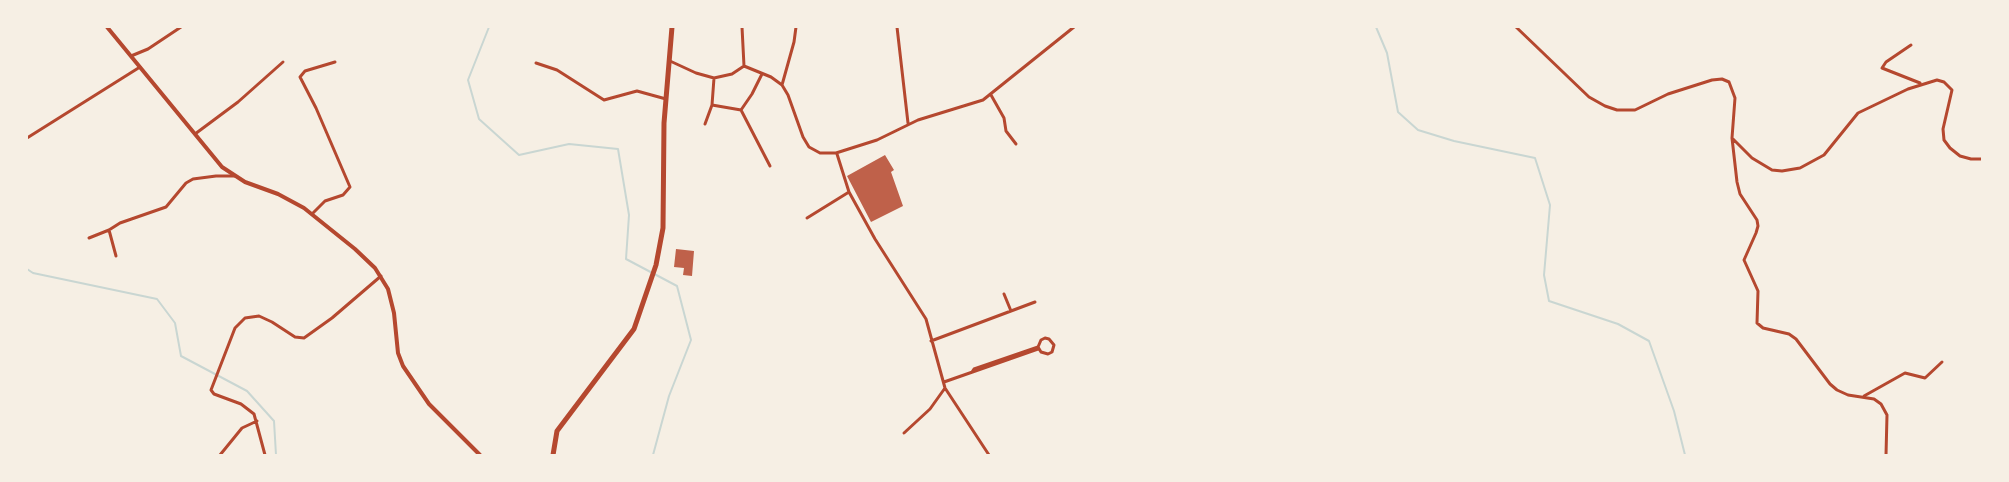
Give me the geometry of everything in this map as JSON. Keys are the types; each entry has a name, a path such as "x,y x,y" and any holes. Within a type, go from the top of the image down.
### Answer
{"highway":[{"path":"553,455 557,431 628,338 642,308 656,265 663,228 666,99 672,27"}],"street":[{"path":"107,27 220,164 235,176 278,194 312,214 355,249 381,276 394,313 398,353 403,366 429,404 480,455"},
{"path":"131,56 148,49 182,27"},
{"path":"742,27 744,66"},
{"path":"782,85 796,27"},
{"path":"897,27 908,123"},
{"path":"744,66 782,85 810,147 820,153 837,153 877,140 908,123 976,103 991,95 1074,27"},
{"path":"1516,27 1589,97 1610,108 1630,111 1677,91 1712,80 1726,80 1731,85 1736,98 1731,138 1738,189 1758,226 1744,260 1758,291 1757,323 1763,328 1793,336 1804,347 1834,388 1842,393 1874,399 1885,409 1887,415 1886,455"},
{"path":"1911,45 1886,62 1882,68 1921,84"},
{"path":"669,61 714,78 732,74 744,66"},
{"path":"195,134 238,102 283,62"},
{"path":"312,214 327,199 343,195 350,187 300,77 305,71 335,62"},
{"path":"536,63 557,70 604,100 637,91 666,99"},
{"path":"27,138 140,67"},
{"path":"741,110 762,74"},
{"path":"705,124 712,105 714,78"},
{"path":"1731,138 1752,159 1767,168 1782,171 1800,168 1824,155 1858,113 1921,84 1936,80 1944,82 1950,88 1950,103 1943,129 1944,140 1960,156 1982,159"},
{"path":"991,95 1004,118 1006,131 1016,144"},
{"path":"712,105 741,110"},
{"path":"741,110 770,166"},
{"path":"837,153 849,192 928,325 945,388 989,455"},
{"path":"88,238 120,223 166,207 186,183 193,179 235,176"},
{"path":"807,218 849,192"},
{"path":"109,230 116,256"},
{"path":"264,455 254,414 241,404 211,390 235,328 245,318 262,317 295,338 304,338 332,318 381,276"},
{"path":"1004,294 1011,311"},
{"path":"931,341 1035,302"},
{"path":"944,382 1038,348 1041,340 1045,338 1052,341 1054,345 1054,349 1048,354 1041,352 1038,348"},
{"path":"1863,398 1902,374 1909,373 1925,378 1942,362"},
{"path":"904,434 930,409 945,388"},
{"path":"220,455 242,428 257,421"}],"building":[{"path":"885,155 894,170 891,172 903,206 871,222 847,176"},
{"path":"676,249 694,251 692,276 683,275 684,268 674,267"}],"waterway":[{"path":"489,27 468,80 479,119 519,155 569,144 618,149 629,215 626,259 677,286 691,340 669,396 653,455"},
{"path":"1376,27 1387,53 1398,112 1418,130 1454,141 1535,158 1550,205 1544,275 1549,301 1618,324 1649,341 1674,411 1685,455"},
{"path":"27,269 33,273 157,299 175,323 181,356 247,391 274,421 276,455"}]}
